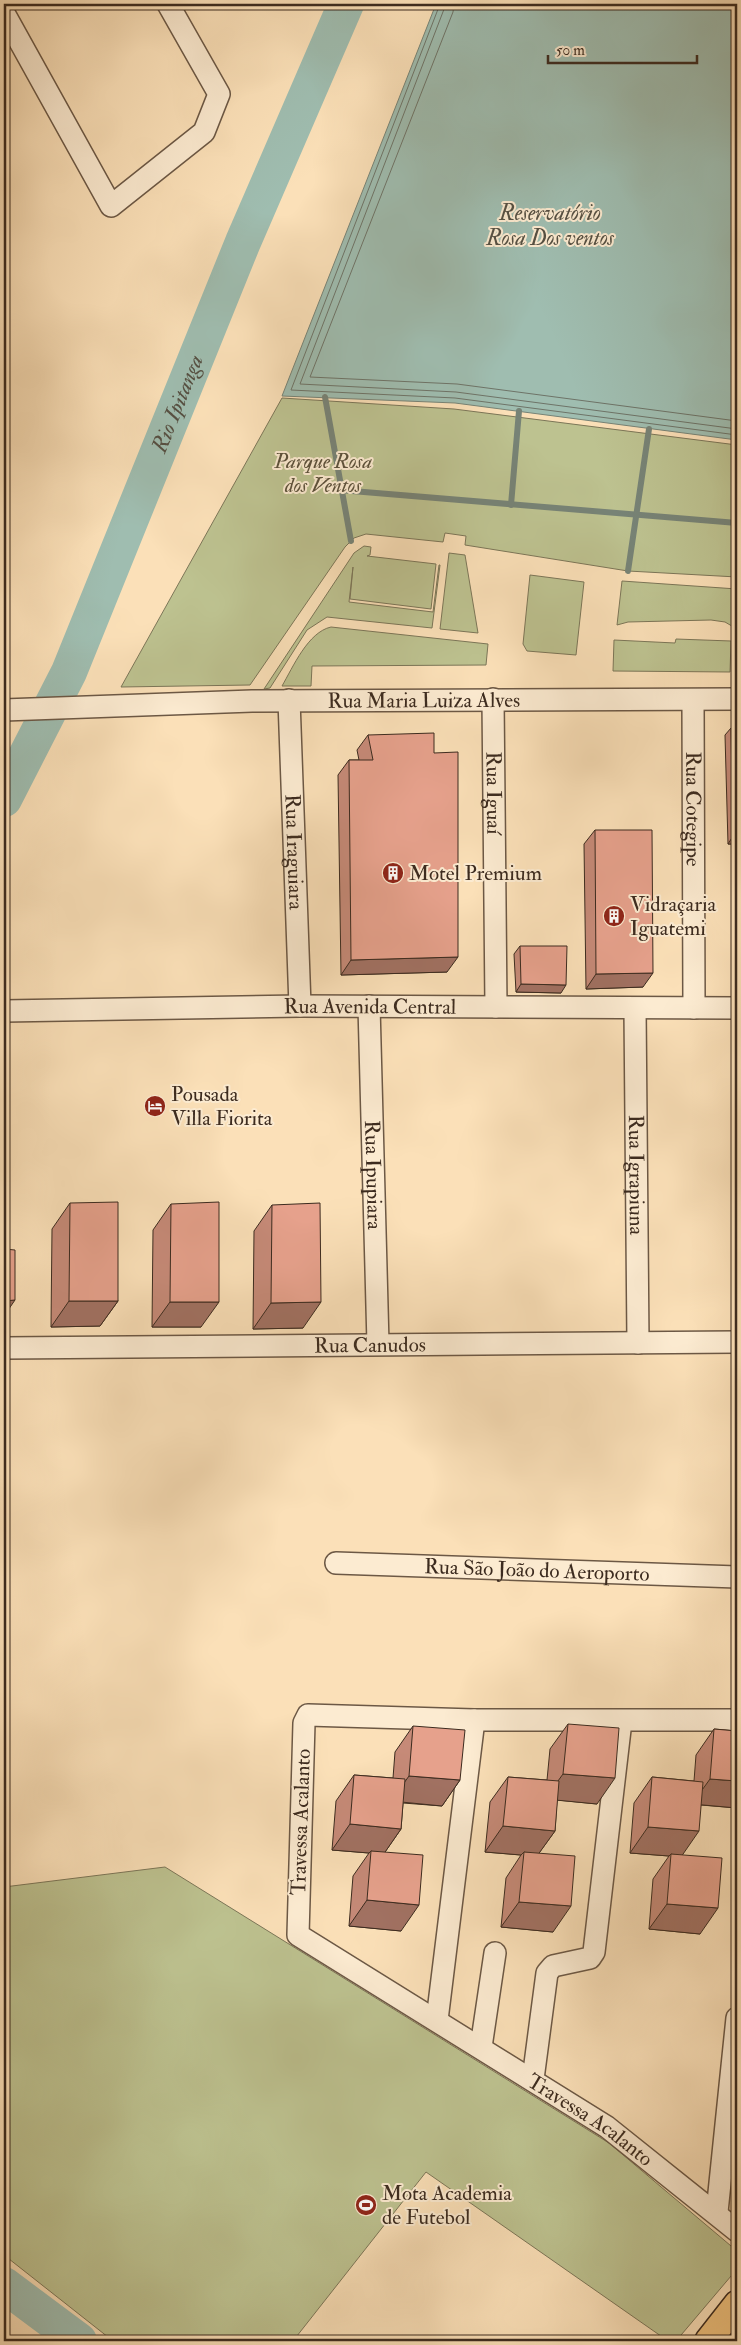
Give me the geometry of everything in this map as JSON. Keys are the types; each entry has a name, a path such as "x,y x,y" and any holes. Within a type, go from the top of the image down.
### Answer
{"main road":[{"path":"708,2341 737,2304"}],"street":[{"path":"4,13 111,206 204,132 219,94 168,4"},
{"name":"Rua Iguaí","path":"493,699 496,1007"},
{"name":"Rua Maria Luiza Alves","path":"4,710 111,708 289,700 737,699"},
{"name":"Rua Iraguiara","path":"289,700 300,1006"},
{"name":"Rua Cotegipe","path":"693,700 694,1008"},
{"name":"Rua Avenida Central","path":"4,1011 300,1006 737,1008"},
{"name":"Rua Ipupiara","path":"369,1006 378,1344"},
{"name":"Rua Igrapiuna","path":"635,1008 638,1343"},
{"name":"Rua Canudos","path":"4,1348 737,1342"},
{"name":"Rua São João do Aeroporto","path":"336,1563 737,1577"},
{"name":"Travessa Acalanto","path":"737,1720 474,1720 311,1714 305,1718 304,1723 298,1935 607,2126 717,2212 737,2231"},
{"path":"437,2020 474,1720"},
{"path":"533,2079 547,1973 554,1966 590,1958 594,1952 621,1721"},
{"path":"481,2047 495,1952"},
{"path":"717,2212 737,2018"}],"green space":[{"name":"Parque Rosa dos Ventos","path":"282,398 454,409 737,445 737,577 628,571 465,545 466,536 445,533 443,542 366,534 354,538 345,547 250,685 121,687"},
{"path":"364,546 371,547 370,555 367,556 436,564 431,609 350,599 353,567 349,602 433,612 440,565 432,628 327,617 307,630 270,688 264,689 354,553"},
{"path":"449,553 465,555 478,633 440,629"},
{"path":"530,575 584,582 576,655 527,651 523,644"},
{"path":"622,581 737,589 737,629 725,622 711,620 628,622 617,625"},
{"path":"331,627 488,644 486,665 312,666 311,686 282,686 308,643 323,630"},
{"path":"676,639 731,641 730,672 613,671 614,640 675,643"},
{"path":"165,1867 609,2143 737,2251 737,2269 676,2341 668,2341 426,2172 293,2341 113,2341 4,2255 4,1887"}],"water":[{"name":"Reservatório Rosa Dos ventos","path":"436,4 737,4 737,440 455,403 282,396"}],"building":[{"path":"737,727 737,836 733,836 731,728"},
{"name":"Motel Premium","path":"434,733 434,753 458,752 458,957 351,960 349,760 373,760 368,735"},
{"name":"Vidraçaria Iguatemi","path":"595,830 652,830 653,973 596,974"},
{"path":"520,946 567,946 566,985 521,984"},
{"path":"118,1202 118,1301 69,1301 70,1203"},
{"path":"219,1202 219,1302 170,1302 171,1204"},
{"path":"320,1203 321,1302 271,1303 272,1205"},
{"path":"4,1249 15,1250 15,1300 4,1301"},
{"path":"568,1724 619,1728 615,1778 563,1774"},
{"path":"413,1726 465,1730 460,1780 409,1776"},
{"path":"714,1729 737,1731 737,1781 710,1779"},
{"path":"354,1775 405,1779 401,1829 350,1824"},
{"path":"508,1777 559,1781 555,1831 503,1826"},
{"path":"652,1777 703,1782 699,1831 648,1827"},
{"path":"371,1851 423,1855 419,1905 367,1900"},
{"path":"524,1852 575,1856 571,1906 519,1902"},
{"path":"671,1854 722,1858 718,1908 667,1904"}],"waterway":[{"name":"Rio Ipitanga","path":"4,799 69,672 243,242 346,4"},
{"path":"325,397 351,541"},
{"path":"511,505 519,411"},
{"path":"628,571 649,429"},
{"path":"340,490 737,523"},
{"name":"Rio Ipitanga","path":"4,2285 79,2341"}],"place":[{"name":"Motel Premium","path":"393,873"},
{"name":"Vidraçaria Iguatemi","path":"614,916"},
{"name":"Pousada Villa Fiorita","path":"155,1106"},
{"name":"Mota Academia de Futebol","path":"366,2205"}]}
